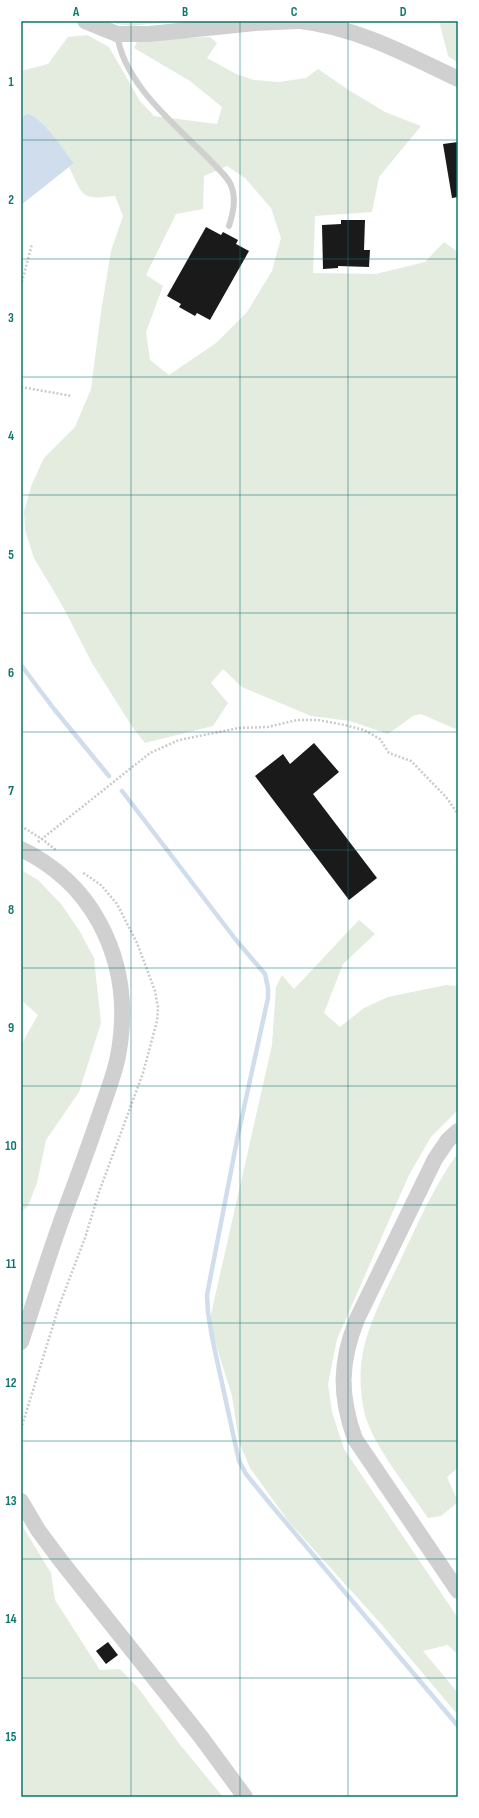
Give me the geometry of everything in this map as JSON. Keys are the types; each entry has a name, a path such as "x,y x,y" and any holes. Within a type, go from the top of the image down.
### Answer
{"street":[{"path":"85,21 117,34 148,34 255,23 297,21"},
{"path":"300,21 320,23 348,30 458,79"},
{"path":"21,1342 111,1081 118,1057 123,1015 119,970 103,930 93,911 66,878 50,865 24,850"},
{"path":"458,1131 448,1140 435,1159 357,1319 349,1340 345,1357 343,1384 348,1420 355,1439 458,1591"},
{"path":"21,1501 38,1530 60,1561 201,1736 245,1797"}],"lane":[{"path":"117,34 118,43 124,57 139,85 163,115 208,158 232,187 234,205 229,226"}],"path":[{"path":"21,286 32,244"},
{"path":"21,387 72,396"},
{"path":"24,850 42,839 150,752 179,740 239,728 268,727 297,720 318,720 345,725 364,730 380,739 389,753 411,761 446,797 458,814"},
{"path":"21,826 42,839"}],"shaded area":[{"path":"115,21 176,21 132,26 117,24"},
{"path":"439,21 458,21 458,63 448,56"},
{"path":"87,35 109,47 140,101 154,116 217,124 222,107 190,81 134,48 138,40 210,37 217,43 207,58 236,74 254,80 279,82 306,78 318,69 385,112 421,126 379,177 372,212 315,216 313,273 376,274 425,262 444,242 458,252 458,730 421,714 413,716 388,734 350,721 311,716 242,687 223,669 211,683 228,703 213,726 145,743 133,728 92,663 62,605 34,558 25,530 24,511 32,484 44,458 75,427 91,389 111,251 123,216 115,196 95,197 84,194 69,167 74,163 45,127 22,116 21,118 21,71 48,64 68,37","holes":["227,166 245,178 271,208 281,238 272,271 247,312 216,343 169,375 150,360 146,332 163,286 146,275 176,214 203,209 204,176"]},
{"path":"21,870 38,880 61,904 79,930 94,958 101,1023 79,1092 46,1140 37,1183 28,1206 21,1212 21,1045 38,1015 21,1000"},
{"path":"359,920 375,934 343,964 324,1013 340,1027 364,1008 388,997 446,985 458,986 458,1110 431,1137 409,1175 337,1339 328,1384 332,1412 344,1449 458,1618 458,1655 448,1645 423,1651 458,1693 458,1715 382,1625 289,1522 250,1468 239,1442 232,1396 209,1323 272,1045 276,987 282,975 294,989"},
{"path":"458,1153 458,1468 447,1477 458,1502 441,1516 428,1518 376,1441 365,1415 362,1399 361,1368 366,1340 379,1305 441,1178"},
{"path":"21,1524 51,1573 55,1600 100,1670 120,1669 139,1689 181,1746 223,1797 21,1797"}],"water":[{"path":"28,114 47,128 74,163 21,205 21,118"}],"building":[{"path":"458,142 458,197 452,198 443,144"},
{"path":"341,220 365,220 364,250 370,250 369,267 338,266 338,268 323,269 322,225 341,224"},
{"path":"206,227 221,235 223,232 238,240 236,244 249,251 210,320 197,313 195,316 179,307 181,304 167,296"},
{"path":"314,743 339,772 313,794 377,878 349,900 255,776 283,754 290,764"},
{"path":"108,1642 118,1655 106,1664 96,1651"}],"waterway":[{"path":"21,665 54,709 109,776"},
{"path":"122,791 236,940 265,974 268,988 268,998 238,1135 207,1295 208,1313 213,1342 239,1461 246,1474 272,1506 458,1726"}]}
